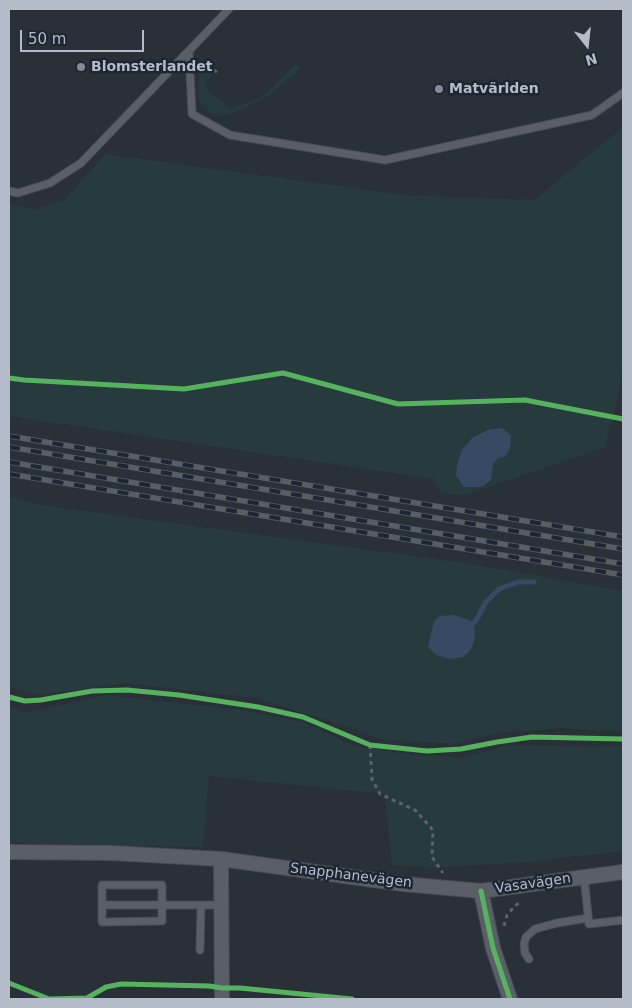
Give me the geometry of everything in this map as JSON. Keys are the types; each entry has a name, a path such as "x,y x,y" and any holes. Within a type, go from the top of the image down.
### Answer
{"street":[{"name":"Snapphanevägen","path":"9,852 112,853 221,859 403,884 481,891"},
{"path":"221,859 222,999"},
{"name":"Vasavägen","path":"481,891 623,872"},
{"path":"481,891 493,948 510,999"}],"lane":[{"path":"9,191 18,193 50,183 81,163 229,9"},
{"path":"189,51 192,114 230,135 385,160 592,115 623,93"},
{"name":"Vasavägen","path":"584,877 588,918"},
{"path":"102,885 162,885 162,921 102,922 102,905 102,885"},
{"path":"102,905 221,905"},
{"path":"200,950 201,905"},
{"path":"529,958 525,953 524,944 526,937 535,929 588,918 589,924 623,920"}],"path":[{"path":"189,51 205,66 220,74"},
{"path":"362,742 379,746"},
{"path":"370,745 372,779 380,794 415,810 433,830 432,857 453,888"}],"green space":[{"path":"296,64 301,68 269,96 231,114 221,116 209,112 201,104 198,95 199,67 214,71 204,86 230,109 262,97"},
{"path":"623,127 623,362 619,393 605,447 465,495 442,493 434,479 9,416 9,204 35,210 65,200 105,154 404,195 534,200"},
{"path":"9,496 41,505 465,563 623,591 623,731 560,728 498,733 454,744 380,739 346,726 255,698 123,683 40,695 9,687"},
{"path":"104,695 240,710 303,722 354,746 415,755 464,757 509,745 623,746 623,851 536,861 433,868 392,865 385,794 209,776 203,847 9,843 9,706 25,713"}],"water":[{"path":"502,428 511,435 510,448 505,457 498,458 493,464 491,480 482,487 464,487 456,475 462,450 472,438 488,430"},
{"path":"453,615 470,620 474,627 475,639 470,651 463,657 449,659 436,655 428,647 434,621 440,616"}],"waterway":[{"path":"466,626 471,626 486,602 499,589 518,582 534,582"}],"railway":[{"path":"9,436 623,537"},
{"path":"9,447 623,549"},
{"path":"9,462 623,564"},
{"path":"9,474 623,575"}],"cycle path":[{"path":"9,378 184,389 283,373 398,404 525,400 623,419"},
{"path":"9,697 25,701 92,691 127,690 179,695 258,707 303,717 370,745 427,751 461,749 532,737 623,739"},
{"path":"481,891 493,948 510,999"},
{"path":"9,983 49,999 87,998 106,987 121,984 240,988 352,999"}],"place":[{"name":"Blomsterlandet","path":"81,67"},
{"name":"Matvärlden","path":"439,89"}]}
